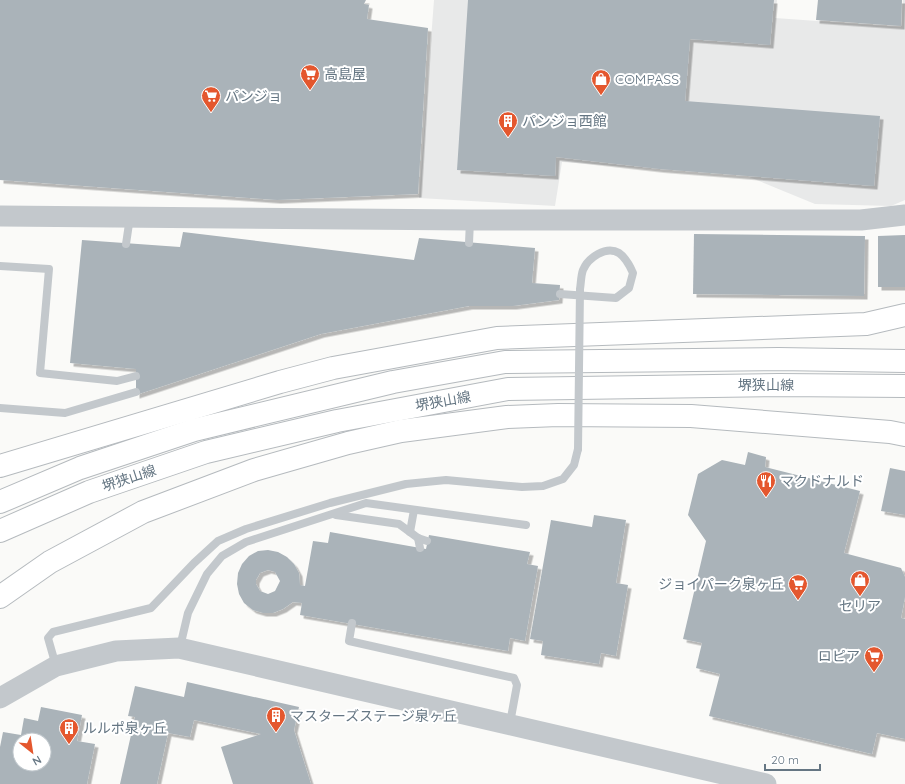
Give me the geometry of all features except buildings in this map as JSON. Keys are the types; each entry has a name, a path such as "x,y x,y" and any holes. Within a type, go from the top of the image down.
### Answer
{"main road":[{"path":"0,466 280,382 333,368 497,338 866,324 905,315"},
{"path":"282,407 390,358"},
{"name":"堺狭山線","path":"0,502 80,468 194,430 282,407 393,382 505,362 778,359 905,361"},
{"path":"280,382 393,382"},
{"name":"堺狭山線","path":"0,531 88,492 206,452 251,440 337,421 508,389 778,385 905,386"},
{"path":"0,597 50,562 143,512 254,470 348,442 401,431 507,417 558,414 691,416 890,432 905,436"},
{"path":"254,470 337,421"},
{"path":"251,440 348,442"}],"street":[{"path":"0,216 470,220 860,220 905,215"},
{"path":"0,698 56,666 116,651 179,648 510,723 766,784"}],"lane":[{"path":"126,244 130,217"},
{"path":"469,243 470,220"},
{"path":"56,666 48,638 53,632 151,608 194,562 218,541 246,529 330,503 406,484 446,480 522,487 544,486 563,479 574,465 578,449 580,319 580,296 580,289 583,270 591,258 605,251 618,252 627,261 634,273 629,288 616,298 581,296 574,295 560,294"},
{"path":"0,266 49,269 40,373 117,381 136,376"},
{"path":"0,408 65,413 136,392"},
{"path":"179,648 188,613 207,574 222,556 246,542 335,515 366,503 526,524"},
{"path":"410,532 414,510"},
{"path":"335,515 399,524 418,538 427,541"},
{"path":"418,538 420,548"},
{"path":"352,623 349,641 514,678 517,685 510,723"}],"shaded area":[{"path":"434,0 777,0 775,18 901,27 903,0 905,0 905,200 891,206 815,204 747,176 562,162 555,206 419,198"}],"place":[{"name":"高島屋","path":"310,91"},
{"name":"COMPASS","path":"601,96"},
{"name":"パンジョ","path":"211,113"},
{"name":"パンジョ西館","path":"508,138"},
{"name":"マクドナルド","path":"766,498"},
{"name":"セリア","path":"860,597"},
{"name":"ジョイパーク泉ヶ丘","path":"798,601"},
{"name":"ロピア","path":"874,673"},
{"name":"マスターズステージ泉ヶ丘","path":"276,733"},
{"name":"ルルポ泉ヶ丘","path":"69,745"}]}
